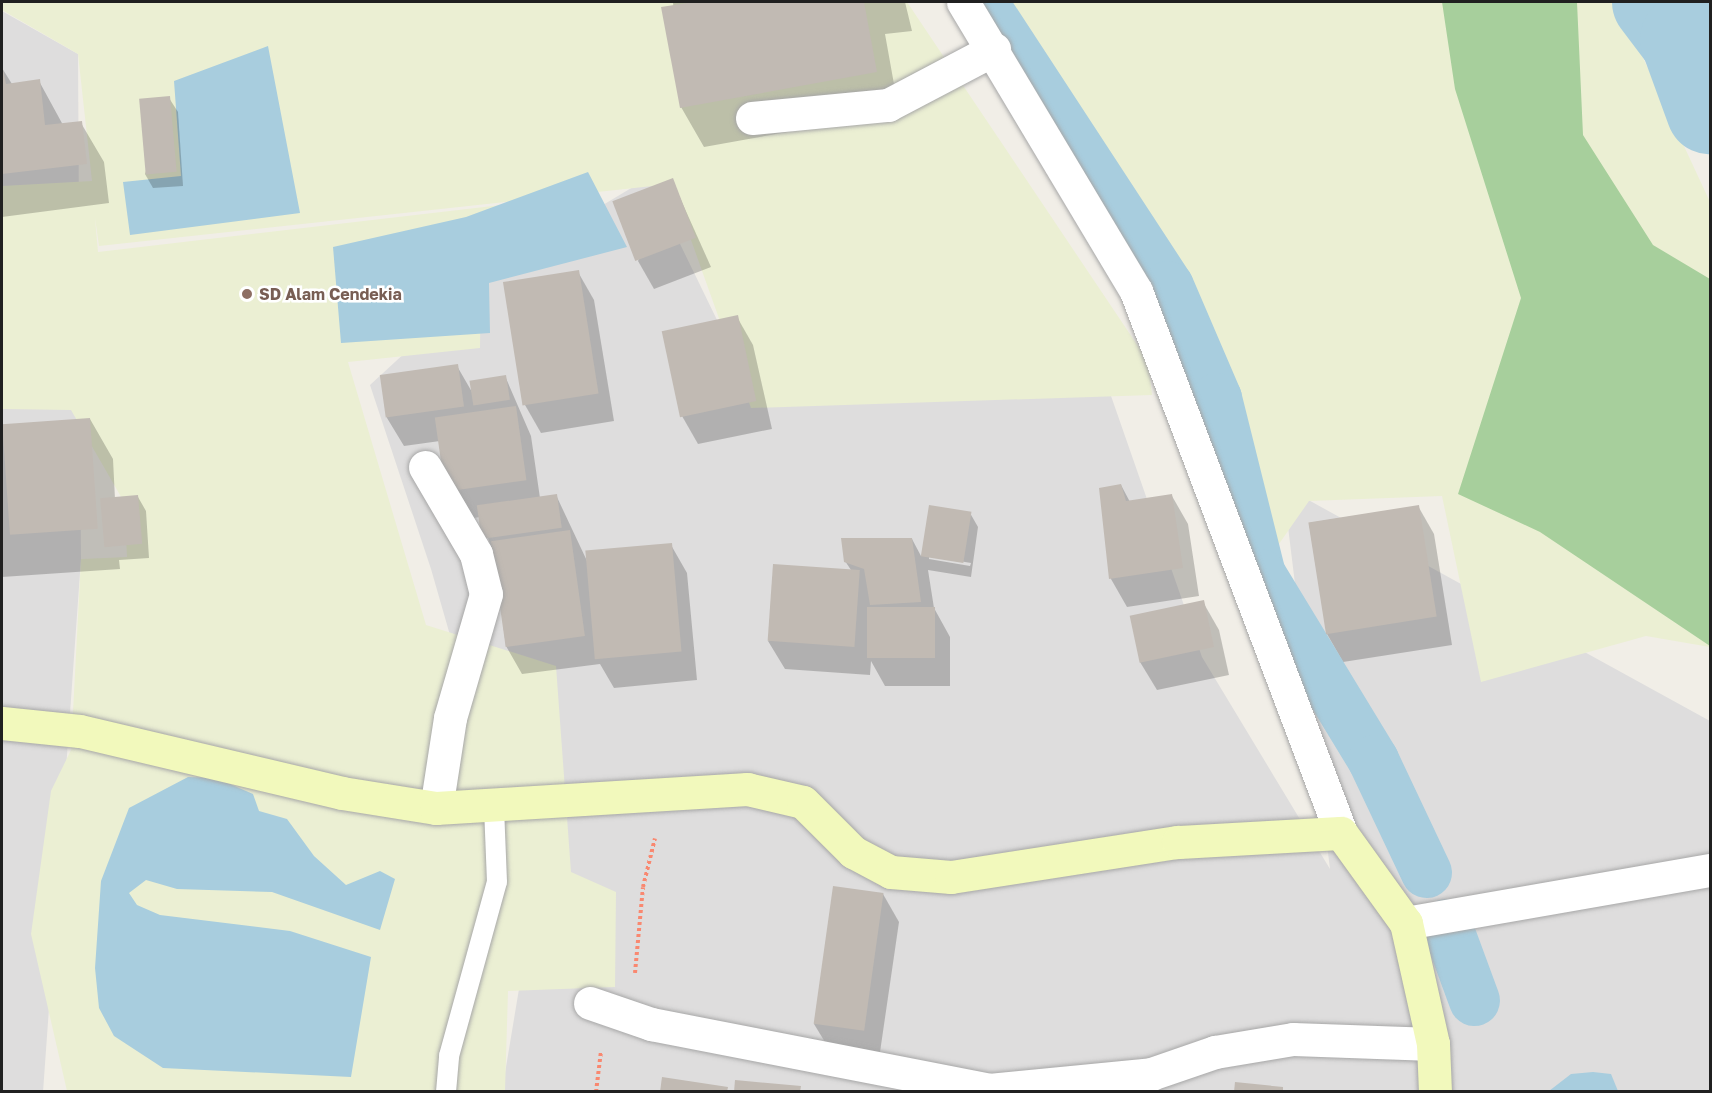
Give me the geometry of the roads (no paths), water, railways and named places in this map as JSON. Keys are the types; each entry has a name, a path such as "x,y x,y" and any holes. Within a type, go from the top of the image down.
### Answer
{"street":[{"path":"963,2 994,49 1136,291 1341,833 1406,923 1433,1044 1435,1092"},
{"path":"752,118 888,105 994,49"},
{"path":"425,467 476,554 486,594 450,718 436,808"},
{"path":"2,723 80,731 342,793 436,808 494,808 747,789 803,802 854,852 891,872 951,877 1178,842 1341,833"},
{"path":"1406,923 1710,870"},
{"path":"590,1003 715,1037 989,1090 1151,1074 1215,1052 1283,1041 1433,1044"}],"lane":[{"path":"446,1092 449,1056 497,882 494,808"}],"water":[{"path":"268,46 300,213 130,235 123,182 181,176 174,81"},
{"path":"588,172 627,247 489,283 490,333 341,343 333,247 466,217"},
{"path":"188,777 216,778 253,794 259,811 287,819 314,856 346,885 380,871 395,879 380,930 272,892 177,889 146,880 129,893 137,905 160,915 290,931 371,957 351,1077 163,1068 114,1036 99,1008 95,968 101,881 129,808"},
{"path":"1593,1072 1611,1074 1618,1091 1549,1091 1571,1074"}],"waterway":[{"path":"982,2 1168,286 1216,398 1260,574 1373,760 1426,872"},
{"path":"1656,2 1684,39 1710,110"},
{"path":"1446,924 1474,1000"}],"place":[{"name":"SD Alam Cendekia","path":"247,294"}]}
